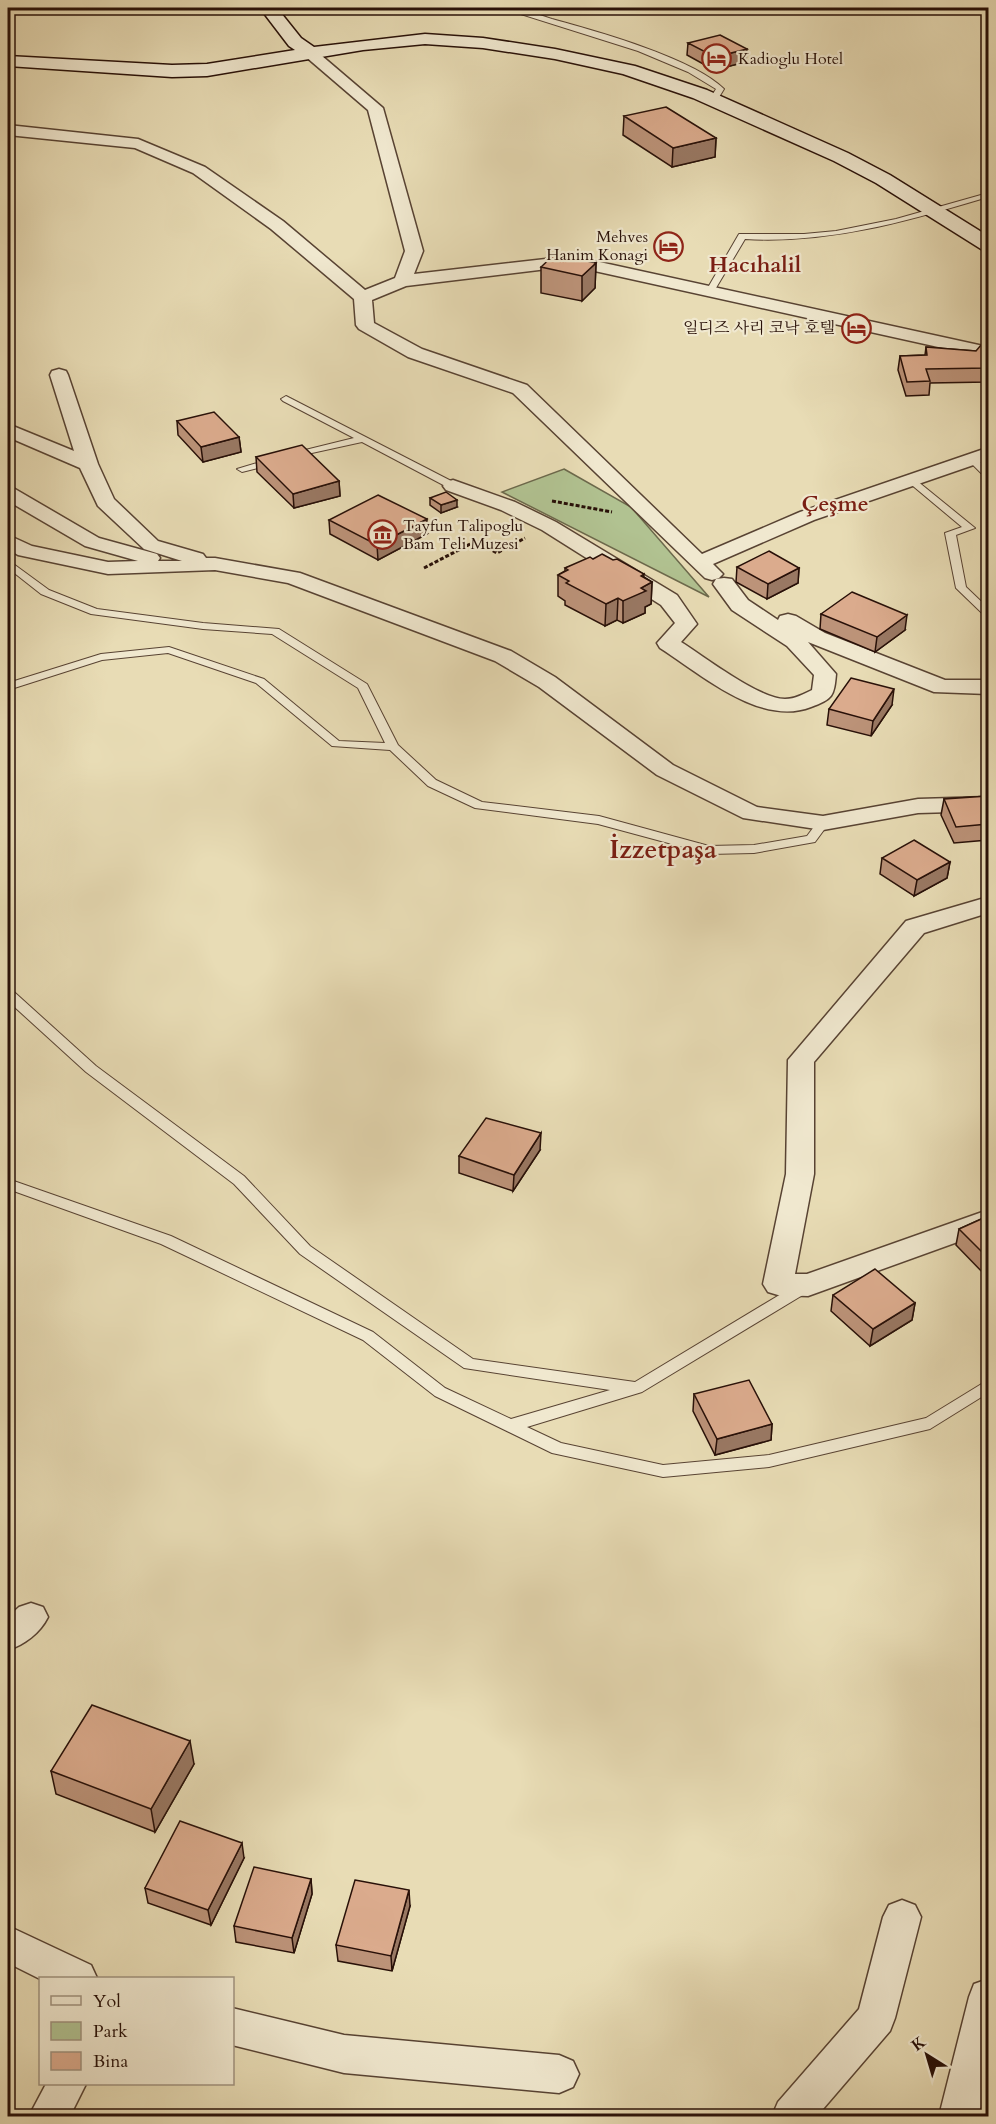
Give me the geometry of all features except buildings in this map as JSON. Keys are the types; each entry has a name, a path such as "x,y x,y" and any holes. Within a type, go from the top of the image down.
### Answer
{"main road":[{"path":"268,8 295,42 310,53"},
{"path":"8,61 195,70 232,68 363,45 425,39 483,43 555,54 628,70 713,100 841,157 883,179 932,212 988,245"}],"street":[{"path":"310,53 375,108 414,251 403,281"},
{"path":"8,130 138,144 199,170 277,225 363,297 364,325 415,353 520,389 699,563 724,584 817,638 903,672 942,687 988,687"},
{"path":"363,297 403,281 572,261 988,352"},
{"path":"59,375 88,464 105,502 151,545 215,564 293,577 503,656 547,682 665,771 751,813 823,824 918,806 988,804"},
{"path":"8,430 88,464"},
{"path":"699,563 807,516 911,479 983,461"},
{"path":"453,486 508,506 549,526 669,600 686,624 668,643 760,700 781,706 797,705 823,693 825,674 795,641 740,605 724,584"},
{"path":"8,493 92,542 181,567"},
{"path":"8,541 25,551 108,567 181,567 215,564"},
{"path":"988,905 915,927 801,1060 800,1174 778,1284 808,1285 988,1220"},
{"path":"792,2116 876,2018 902,1917"},
{"path":"8,1944 76,1977"},
{"path":"959,2116 988,1996"},
{"path":"234,2026 344,2054 559,2074"},
{"path":"49,2116 65,2085"}],"lane":[{"path":"506,8 613,38 676,64 710,80 720,89 713,100"},
{"path":"710,291 742,236 765,239 813,236 876,226 988,195"},
{"path":"286,399 453,486"},
{"path":"242,469 363,439"},
{"path":"911,479 970,528 950,533 961,588 988,613"},
{"path":"8,563 45,592 95,612 203,626 275,631 363,686 393,747 432,783 478,805 599,820 709,850 754,849 811,839 823,824"},
{"path":"8,687 101,657 169,650 260,681 336,744 393,747"},
{"path":"8,994 91,1069 239,1180 305,1250 469,1364 637,1388"},
{"path":"8,1184 166,1240 368,1336 441,1392 558,1449 663,1471 769,1461 930,1423 988,1386"},
{"path":"510,1426 637,1388 808,1285"}],"path":[{"path":"508,506 532,497 618,513"},
{"path":"424,568 476,541 497,553 549,526"}],"green space":[{"path":"564,469 631,507 709,597 502,492"}],"place":[{"name":"Kadioglu Hotel","path":"717,59"},
{"name":"Mehves Hanim Konagi","path":"669,246"},
{"name":"일디즈 사리 코낙 호텔","path":"856,328"},
{"name":"Tayfun Talipoglu Bam Teli Muzesi","path":"382,535"}],"district":[{"name":"Hacıhalil","path":"755,265"},
{"name":"Çeşme","path":"835,504"},
{"name":"İzzetpaşa","path":"663,849"}]}
